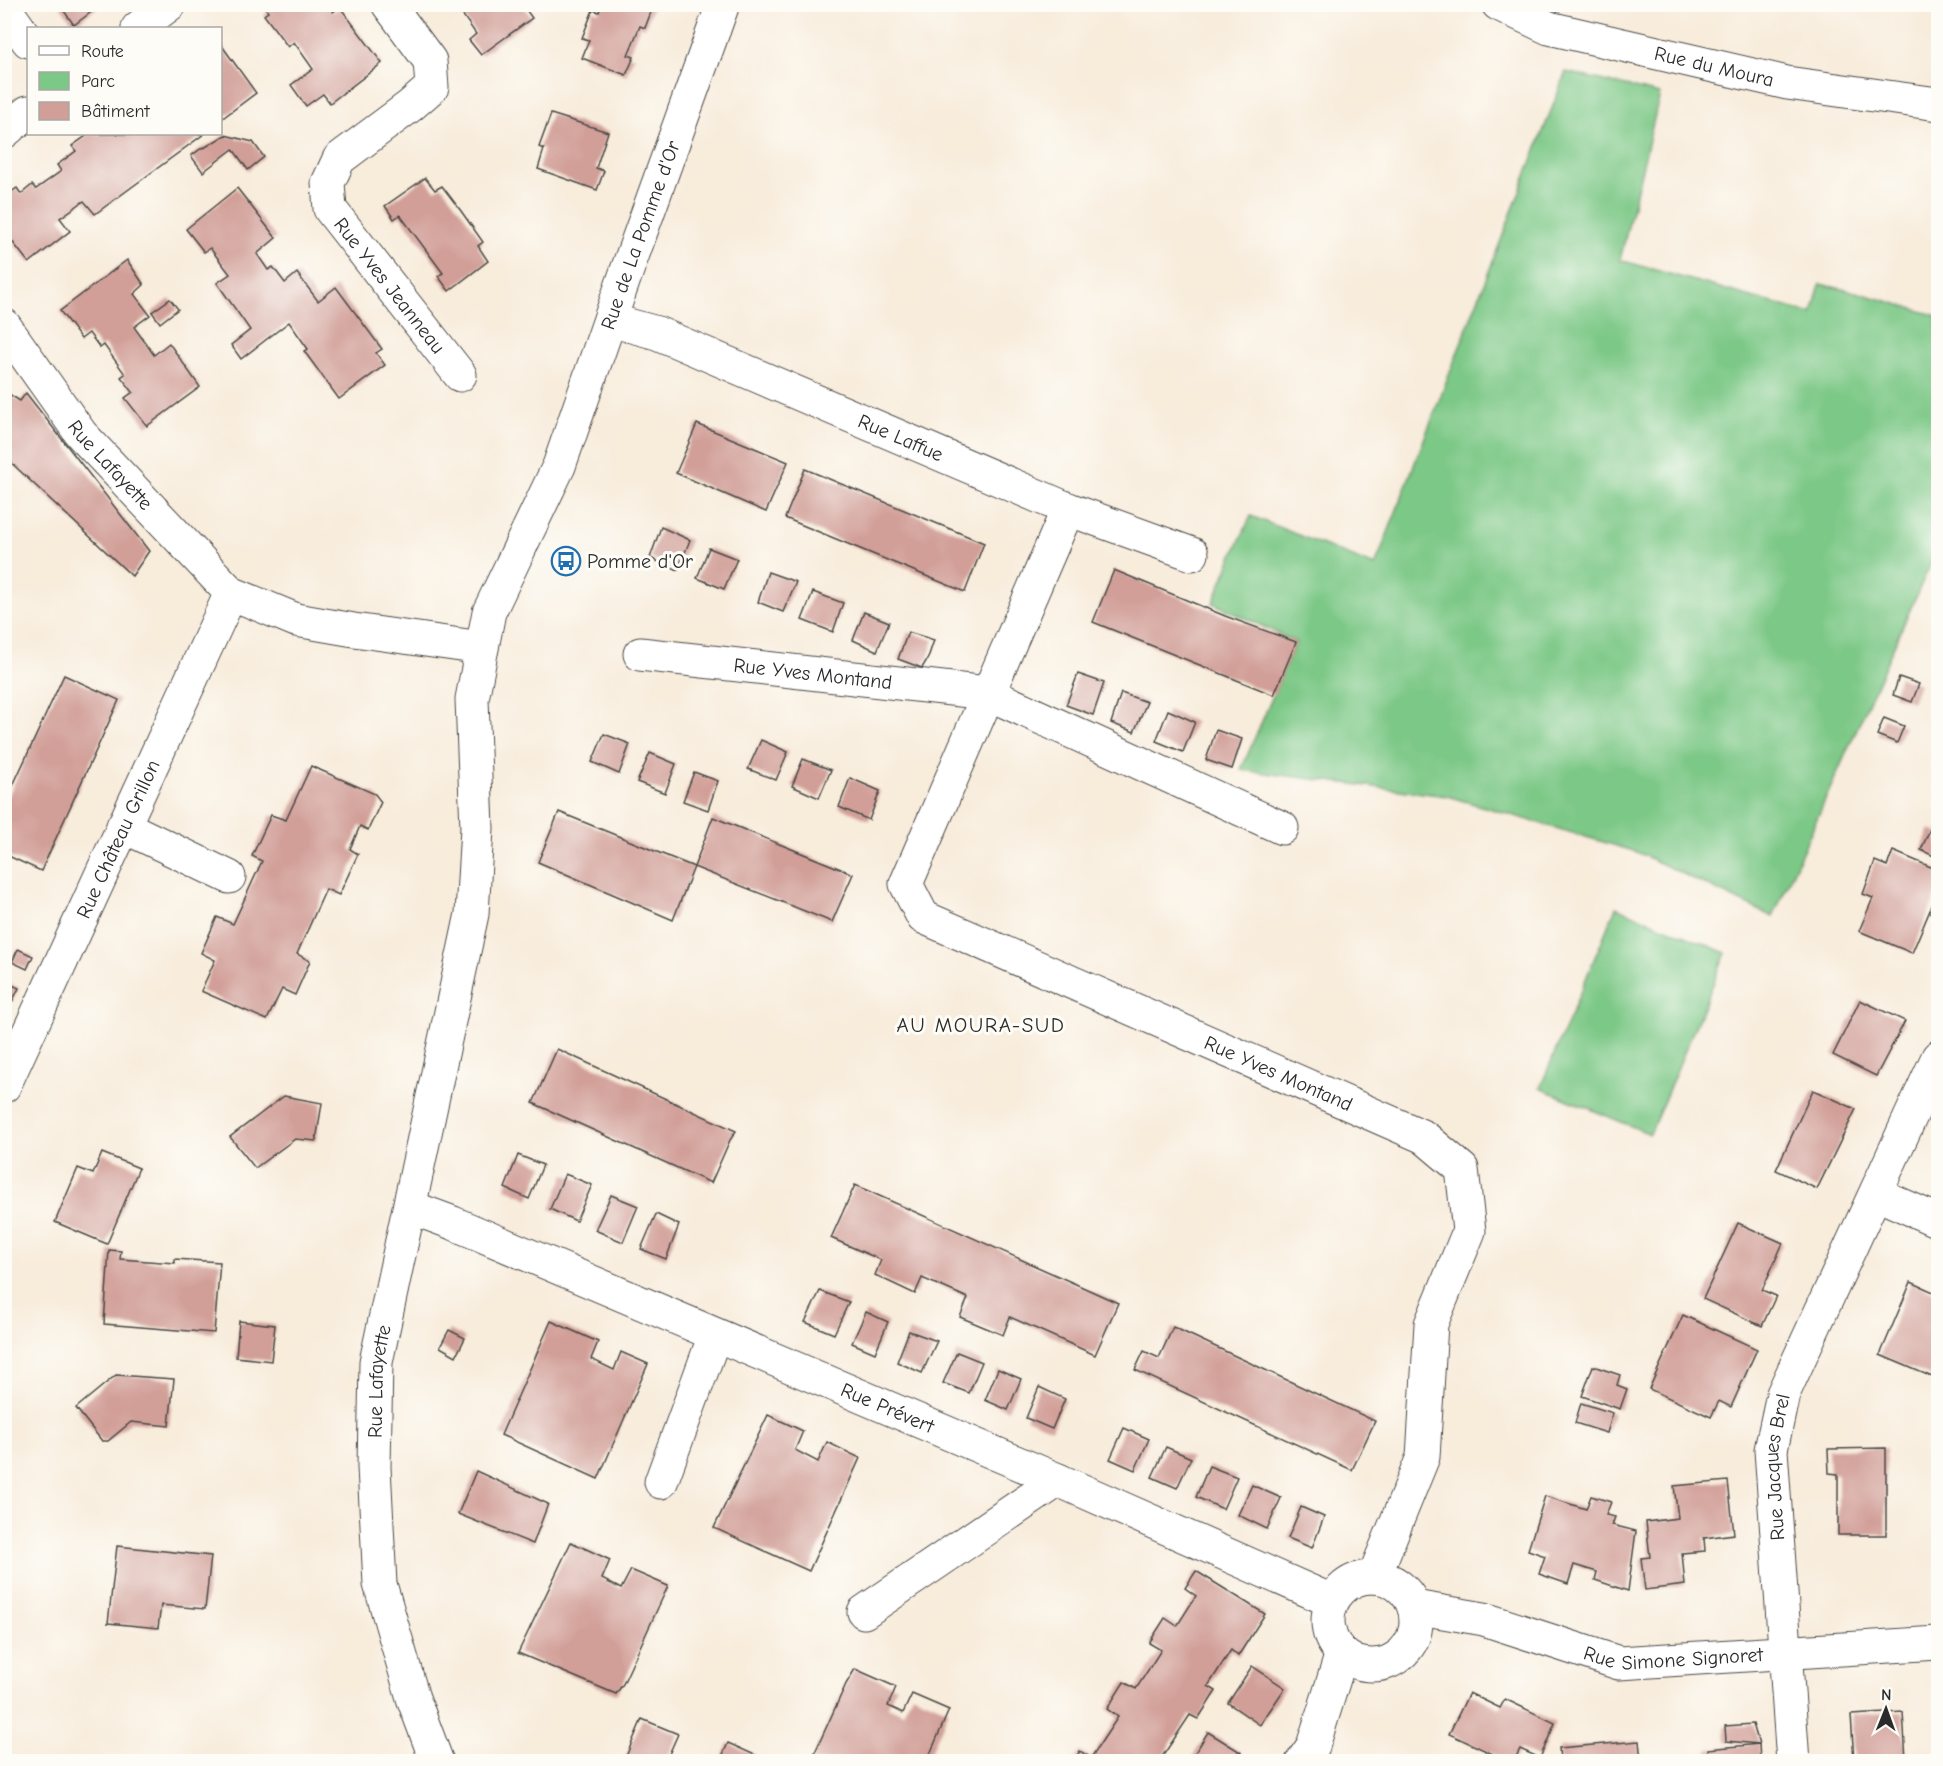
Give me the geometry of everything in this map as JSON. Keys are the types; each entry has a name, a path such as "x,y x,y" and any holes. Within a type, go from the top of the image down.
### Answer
{"street":[{"path":"139,27 170,4"},
{"name":"Rue Yves Jeanneau","path":"388,4 430,61 432,87 339,159 328,183 330,209 460,375"},
{"name":"Rue de La Pomme d'Or","path":"489,612 559,466 723,4"},
{"name":"Rue du Moura","path":"1498,4 1549,28 1787,83 1938,104"},
{"path":"4,7 27,40"},
{"path":"4,132 27,113"},
{"name":"Rue Laffue","path":"610,320 657,333 1068,509 1192,554"},
{"name":"Rue Lafayette","path":"4,325 81,434 231,592"},
{"name":"Rue Yves Montand","path":"1068,509 906,884 923,917 1424,1137 1462,1169 1469,1231 1431,1324 1423,1457 1374,1577"},
{"path":"231,592 296,620 482,648"},
{"name":"Rue Château Grillon","path":"4,1086 231,592"},
{"name":"Rue Lafayette","path":"437,1761 412,1698 380,1584 374,1467 376,1362 471,914 477,828 472,699 489,612"},
{"name":"Rue Yves Montand","path":"640,654 987,693 1282,828"},
{"path":"123,826 229,877"},
{"name":"Rue Jacques Brel","path":"1792,1761 1771,1450 1784,1394 1938,1057"},
{"path":"1877,1194 1938,1221"},
{"name":"Rue Prévert","path":"410,1208 453,1223 1058,1480 1332,1601"},
{"path":"661,1482 716,1335"},
{"path":"864,1612 1058,1480"},
{"path":"1374,1577 1387,1580 1408,1595 1414,1607 1416,1622 1407,1648 1396,1658 1383,1664 1368,1665 1354,1661 1342,1653 1333,1642 1328,1629 1328,1615 1332,1601 1339,1590 1361,1578 1374,1577"},
{"name":"Rue Simone Signoret","path":"1414,1607 1484,1619 1619,1664 1938,1643"},
{"path":"1302,1761 1312,1746 1342,1653"}],"green space":[{"path":"1566,72 1660,94 1620,260 1812,314 1820,284 1938,316 1938,547 1773,917 1637,852 1447,796 1241,770 1296,642 1213,603 1251,516 1375,566"},
{"path":"1616,907 1726,953 1650,1134 1540,1088"}],"building":[{"path":"59,4 102,4 74,25"},
{"path":"263,4 328,4 333,12 340,7 382,63 330,103 323,94 306,106 291,85 313,69 294,42 288,47 264,15 268,12"},
{"path":"455,4 522,4 532,18 481,55 469,40 476,34"},
{"path":"602,4 654,4 645,28 640,26 628,55 634,57 626,75 582,58 589,40 582,38 593,10 599,12"},
{"path":"222,46 256,93 222,118"},
{"path":"551,114 608,132 596,168 604,171 597,190 538,169 544,149 539,147"},
{"path":"88,135 203,135 95,214 84,201 60,218 70,231 29,263 4,231 4,197 17,188 21,194 32,185 36,189 61,171 57,165 76,151 72,146"},
{"path":"225,135 253,142 264,157 248,170 233,149 203,172 191,156"},
{"path":"425,178 435,190 442,186 461,211 483,242 478,246 488,261 449,291 438,276 443,273 400,215 394,219 385,206"},
{"path":"237,188 276,238 257,254 268,270 273,267 285,283 297,273 318,301 336,287 382,349 376,353 385,365 339,399 304,351 308,349 289,322 241,359 231,345 250,330 217,283 230,274 210,248 204,252 186,229"},
{"path":"127,260 144,285 134,294 150,315 134,327 154,355 169,343 200,387 147,426 125,398 133,392 121,377 125,374 104,345 100,348 89,333 81,339 60,311"},
{"path":"170,299 178,309 160,323 152,312"},
{"path":"4,391 20,401 26,393 149,551 132,576 4,456"},
{"path":"697,424 788,462 766,512 676,473"},
{"path":"805,469 984,543 965,592 785,518"},
{"path":"661,527 690,540 678,570 650,558"},
{"path":"709,548 737,559 724,589 697,578"},
{"path":"1114,570 1225,616 1296,642 1274,695 1093,622"},
{"path":"768,572 796,582 783,612 758,602"},
{"path":"813,592 843,603 833,632 802,620"},
{"path":"864,612 889,622 877,651 853,640"},
{"path":"908,632 934,640 922,668 898,659"},
{"path":"1078,674 1104,683 1093,715 1066,705"},
{"path":"64,675 119,700 41,871 4,854 4,805"},
{"path":"1899,677 1919,684 1912,702 1893,695"},
{"path":"1121,693 1147,702 1134,732 1111,723"},
{"path":"1168,710 1195,722 1183,752 1156,741"},
{"path":"1884,718 1904,726 1897,743 1877,735"},
{"path":"1216,730 1242,739 1232,769 1206,760"},
{"path":"604,734 630,744 619,774 592,762"},
{"path":"761,740 788,752 776,780 748,769"},
{"path":"650,753 676,764 665,793 637,782"},
{"path":"803,759 831,770 819,798 792,786"},
{"path":"311,766 375,794 381,802 368,830 360,826 350,849 358,854 339,895 326,889 313,918 297,954 310,961 295,995 282,989 267,1020 201,991 215,960 201,953 217,917 233,924 262,861 252,856 271,815 286,820"},
{"path":"694,772 718,781 708,810 683,801"},
{"path":"850,778 880,791 869,820 839,807"},
{"path":"559,812 694,867 673,920 538,862"},
{"path":"713,817 853,874 832,922 694,867"},
{"path":"1930,829 1938,833 1938,858 1921,850"},
{"path":"1893,851 1938,870 1938,891 1912,953 1859,931 1873,898 1863,894 1875,861 1887,866"},
{"path":"18,949 33,956 27,969 12,962"},
{"path":"4,981 19,988 12,1002 4,998"},
{"path":"1860,1000 1905,1021 1876,1076 1833,1055"},
{"path":"557,1049 736,1131 711,1183 533,1103"},
{"path":"1813,1090 1856,1109 1817,1189 1776,1170"},
{"path":"284,1096 322,1103 316,1141 295,1139 255,1168 230,1137"},
{"path":"102,1153 139,1168 107,1244 55,1222 78,1168 93,1174"},
{"path":"518,1155 543,1165 529,1199 505,1188"},
{"path":"565,1174 592,1185 576,1221 550,1209"},
{"path":"855,1185 1118,1303 1095,1355 1010,1317 1003,1335 960,1317 968,1298 922,1278 915,1294 875,1275 881,1260 831,1238"},
{"path":"611,1195 638,1206 623,1242 595,1230"},
{"path":"656,1214 679,1225 666,1259 641,1249"},
{"path":"1738,1223 1783,1243 1762,1290 1776,1296 1762,1326 1703,1299"},
{"path":"109,1250 121,1251 120,1259 175,1263 175,1259 220,1262 214,1333 104,1324"},
{"path":"1911,1282 1938,1294 1937,1379 1880,1355"},
{"path":"820,1291 849,1302 834,1334 805,1322"},
{"path":"866,1312 888,1322 875,1353 852,1343"},
{"path":"1683,1315 1757,1349 1731,1407 1719,1401 1711,1417 1649,1389"},
{"path":"239,1321 275,1325 271,1361 236,1357"},
{"path":"551,1321 598,1342 591,1359 614,1370 621,1352 648,1364 598,1479 501,1435"},
{"path":"1173,1327 1375,1421 1352,1470 1135,1370 1144,1351 1159,1358"},
{"path":"449,1330 465,1338 456,1356 440,1347"},
{"path":"909,1331 937,1341 922,1373 897,1362"},
{"path":"957,1352 982,1362 969,1393 943,1383"},
{"path":"1593,1366 1620,1375 1617,1385 1627,1389 1620,1409 1582,1396"},
{"path":"998,1369 1021,1379 1008,1410 985,1400"},
{"path":"116,1375 174,1379 169,1426 131,1422 108,1441 102,1441 76,1408"},
{"path":"1039,1387 1065,1399 1052,1429 1026,1418"},
{"path":"1581,1403 1613,1413 1607,1433 1575,1423"},
{"path":"768,1415 803,1431 795,1450 818,1462 827,1442 860,1458 809,1571 714,1528"},
{"path":"1124,1428 1149,1439 1135,1470 1110,1459"},
{"path":"1166,1447 1191,1458 1177,1488 1152,1477"},
{"path":"1886,1448 1886,1535 1838,1535 1838,1474 1829,1473 1828,1449"},
{"path":"1209,1466 1237,1477 1223,1509 1196,1497"},
{"path":"476,1471 548,1504 533,1544 458,1514"},
{"path":"1728,1481 1734,1534 1704,1538 1705,1551 1682,1553 1685,1585 1645,1590 1641,1558 1650,1557 1646,1522 1678,1518 1674,1486"},
{"path":"1252,1485 1281,1498 1267,1529 1238,1515"},
{"path":"1545,1496 1586,1509 1591,1496 1611,1502 1606,1515 1615,1517 1612,1525 1636,1531 1628,1591 1595,1580 1597,1572 1574,1565 1568,1584 1539,1574 1545,1556 1528,1550"},
{"path":"1301,1507 1324,1517 1312,1548 1288,1538"},
{"path":"571,1542 610,1560 602,1579 621,1589 631,1570 668,1586 623,1684 616,1694 518,1653"},
{"path":"117,1546 211,1556 205,1609 161,1605 158,1628 108,1623"},
{"path":"1196,1571 1265,1614 1238,1656 1231,1650 1208,1686 1216,1691 1198,1719 1190,1715 1162,1757 1169,1761 1073,1761 1080,1751 1091,1758 1118,1717 1107,1709 1124,1682 1136,1689 1161,1650 1149,1643 1165,1618 1177,1626 1196,1596 1185,1588"},
{"path":"1252,1666 1285,1688 1260,1725 1228,1703"},
{"path":"855,1669 896,1687 888,1706 903,1713 912,1694 949,1710 927,1761 811,1761"},
{"path":"1469,1693 1500,1708 1505,1699 1555,1723 1540,1758 1520,1749 1514,1761 1508,1761 1449,1734"},
{"path":"1903,1712 1906,1761 1854,1761 1851,1715"},
{"path":"642,1719 678,1734 666,1761 624,1761"},
{"path":"1753,1724 1759,1744 1726,1741 1725,1726"},
{"path":"1208,1732 1242,1753 1237,1761 1190,1761"},
{"path":"1639,1741 1641,1761 1560,1761 1559,1748"},
{"path":"728,1743 764,1759 763,1761 720,1761"},
{"path":"1759,1744 1760,1761 1708,1761 1708,1749"}],"place":[{"name":"Pomme d'Or","path":"566,561"}],"district":[{"name":"AU MOURA-SUD","path":"981,1025"}]}
